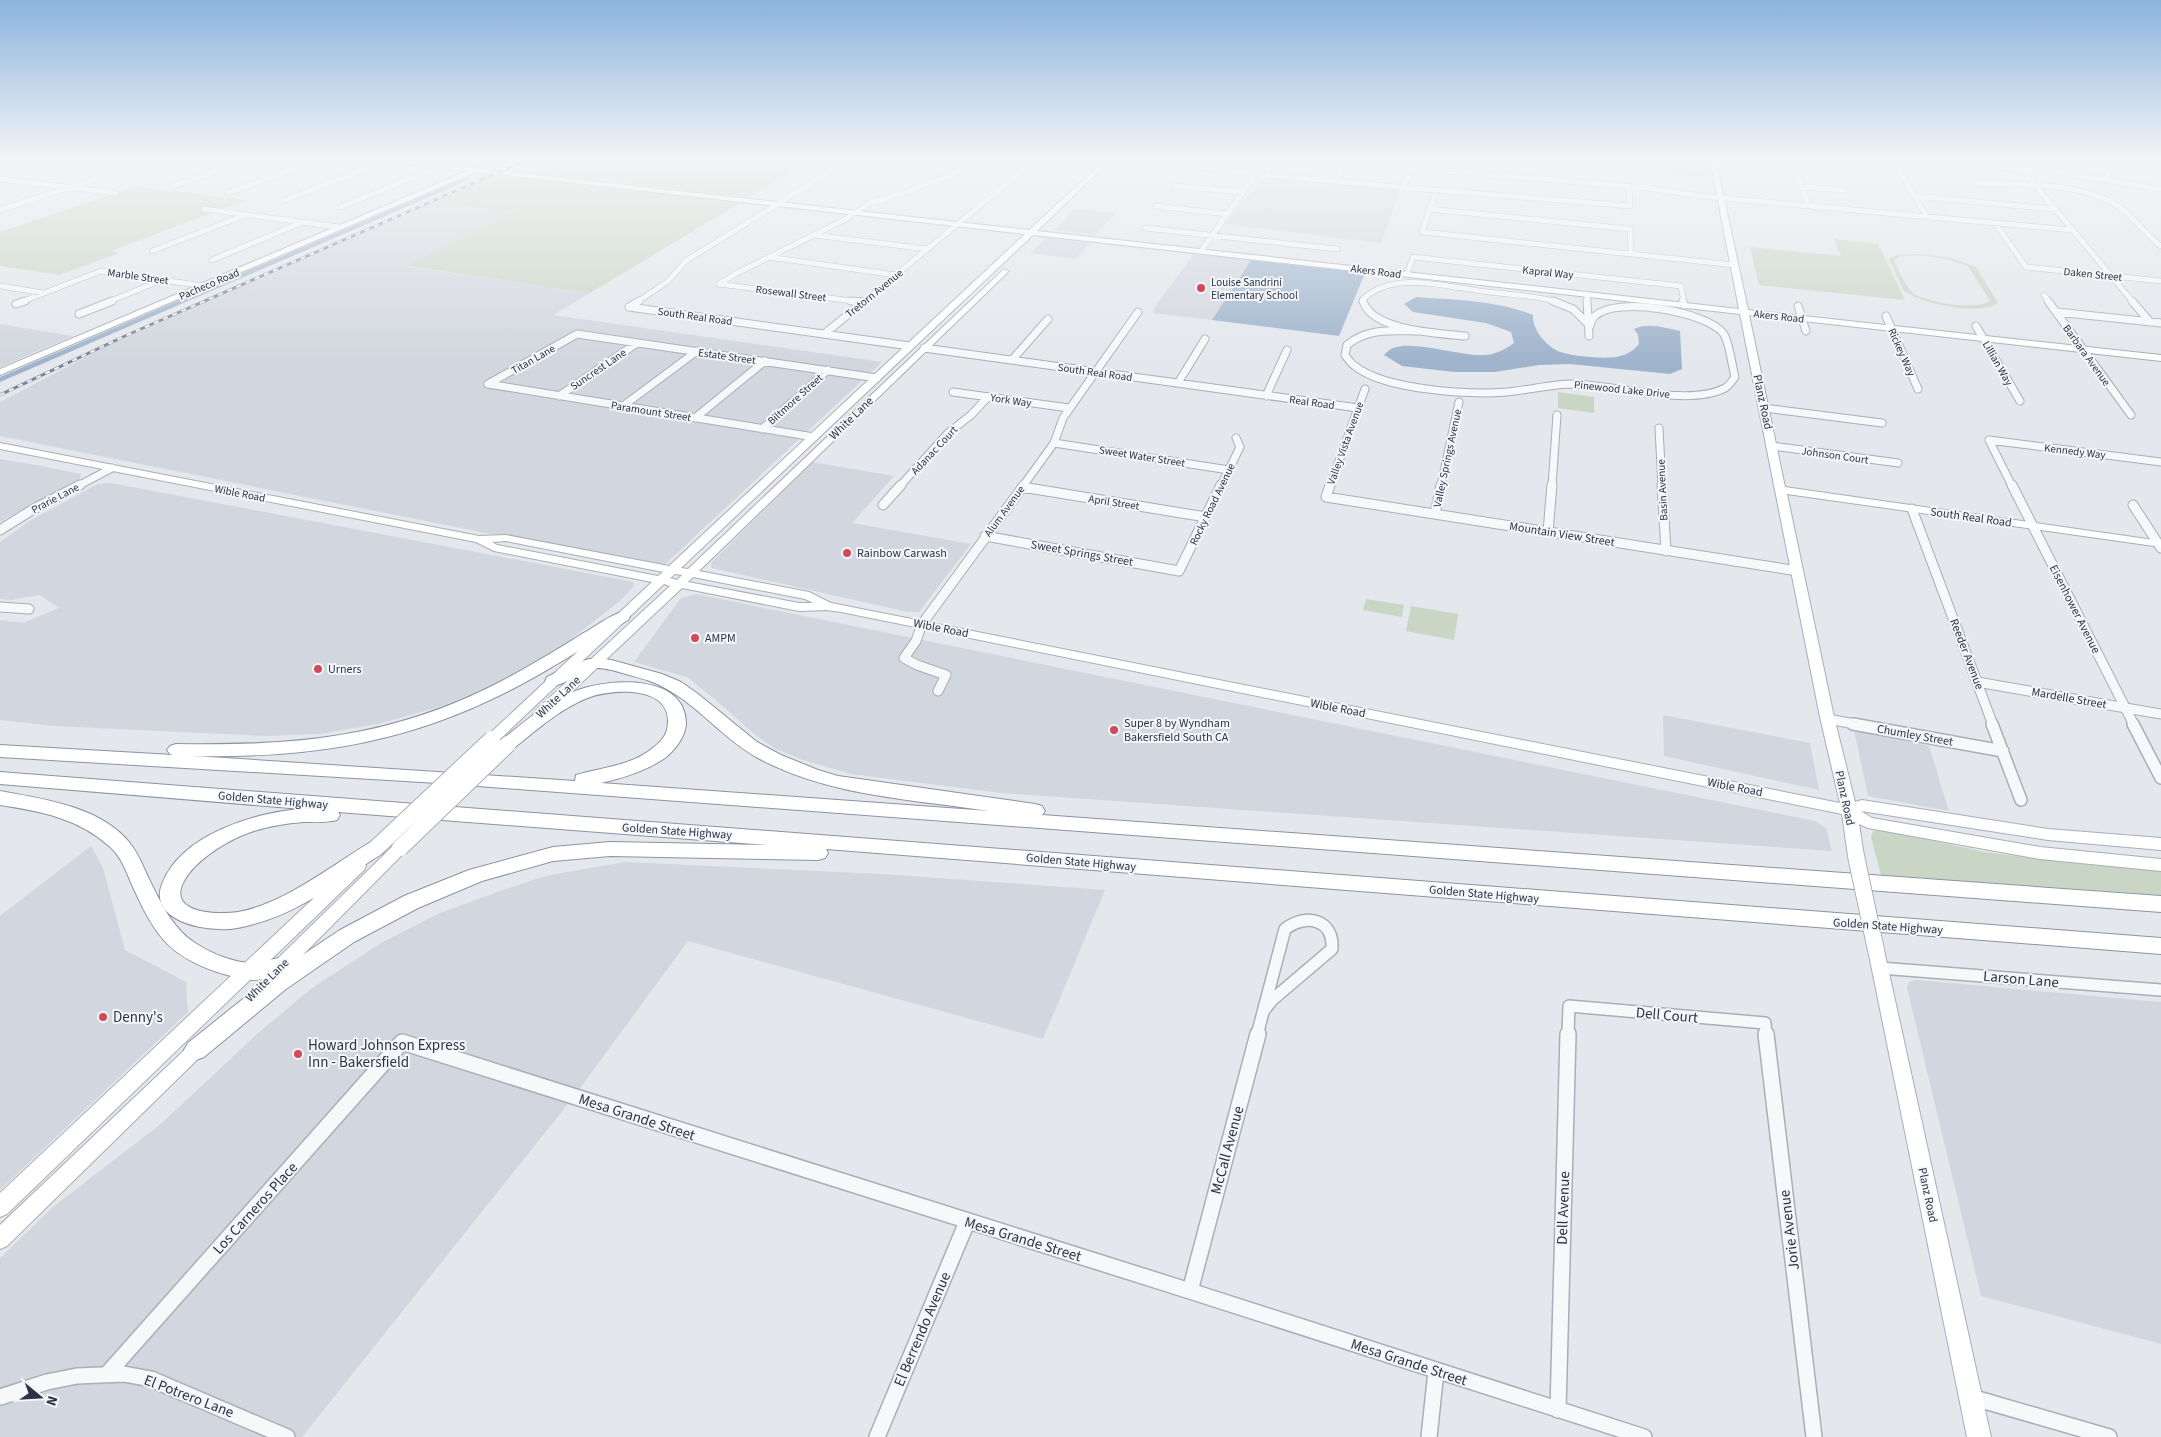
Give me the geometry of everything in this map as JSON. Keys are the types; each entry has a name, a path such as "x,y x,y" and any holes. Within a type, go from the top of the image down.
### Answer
{"highway":[{"path":"0,746 253,750 315,746 342,742 434,717 507,686 622,617"},
{"path":"553,681 596,662 656,678 675,686 690,696 740,739 778,761 814,775 837,782 1026,809 1137,829"},
{"path":"438,776 584,779 616,775 644,763 665,747 675,731 677,715 669,701 653,691 627,687 599,690 584,694 500,741"},
{"path":"0,751 438,776 2161,904"},
{"name":"Golden State Highway","path":"0,778 2161,946"},
{"path":"0,798 44,805 64,811 90,822 105,832 127,853 158,919 172,938 181,946 211,961 246,972 257,973 282,965"},
{"path":"376,848 272,909 239,920 212,922 188,917 179,911 171,901 170,892 174,882 191,859 218,839 257,822 283,816 305,815 448,814"},
{"path":"196,1050 278,983 316,956 379,918 468,878 514,863 553,854 610,850 1011,856"}],"street":[{"path":"152,251 215,227"},
{"path":"212,260 292,227"},
{"name":"Pacheco Road","path":"0,372 204,286 337,227"},
{"name":"South Real Road","path":"741,227 687,260 667,282 628,307 910,346"},
{"path":"768,258 828,227"},
{"name":"Tretorn Avenue","path":"824,334 954,227"},
{"name":"Akers Road","path":"986,227 2161,358"},
{"name":"White Lane","path":"0,1239 196,1050 400,848 553,681 1038,227"},
{"name":"White Lane","path":"1,1207 376,848 500,741 596,662 680,584 1049,227"},
{"path":"1200,250 1218,227"},
{"path":"1424,227 1422,232 1735,265"},
{"path":"1611,227 1630,229 1631,254"},
{"name":"Planz Road","path":"1727,227 1828,719 1849,810 1856,856 1979,1437"},
{"name":"Daken Street","path":"1998,227 2026,267 2161,280"},
{"path":"2040,227 2072,230"},
{"path":"2069,227 2150,322"},
{"path":"2138,227 2161,246"},
{"path":"1145,228 1337,249"},
{"path":"814,235 927,249"},
{"name":"Kapral Way","path":"1408,274 1413,257 1682,286 1684,305"},
{"path":"768,258 896,275"},
{"name":"Rosewall Street","path":"768,258 720,284 862,302"},
{"name":"Marble Street","path":"45,293 101,271 204,286"},
{"path":"80,314 162,280"},
{"name":"Pinewood Lake Drive","path":"1420,330 1386,330 1362,335 1347,345 1345,355 1355,368 1377,378 1399,384 1457,391 1504,392 1579,384 1692,395 1720,391 1733,382 1734,378 1726,338 1714,326 1698,318 1658,308 1626,307 1610,309 1596,314 1590,322 1590,326 1579,313 1567,306 1550,299 1523,294 1406,283 1376,288 1364,298 1363,306 1375,317 1389,324 1465,336"},
{"path":"0,286 45,293"},
{"path":"16,304 45,293"},
{"path":"1587,294 1588,336"},
{"name":"Barbara Avenue","path":"2044,295 2131,415"},
{"path":"1798,306 1806,331"},
{"name":"Alum Avenue","path":"938,691 946,675 917,665 904,658 916,641 922,624 1054,443 1063,418 1069,408 1138,312"},
{"path":"2057,312 2161,323"},
{"name":"Rickey Way","path":"1886,316 1918,389"},
{"path":"1012,360 1048,319"},
{"path":"924,348 921,343 936,322"},
{"name":"Lillian Way","path":"1976,326 2020,401"},
{"name":"Estate Street","path":"577,334 877,378"},
{"name":"Titan Lane","path":"488,384 577,334"},
{"path":"1178,384 1205,339"},
{"name":"Suncrest Lane","path":"559,396 637,343"},
{"path":"894,377 912,350 910,346"},
{"name":"South Real Road","path":"924,348 1266,396"},
{"path":"1266,396 1287,350"},
{"path":"623,406 697,351"},
{"path":"695,418 765,361"},
{"name":"Biltmore Street","path":"762,428 828,370"},
{"path":"865,405 878,383 877,378"},
{"name":"Paramount Street","path":"488,384 814,437"},
{"name":"Valley Vista Avenue","path":"1326,497 1365,389"},
{"name":"York Way","path":"953,392 1069,408"},
{"name":"Real Road","path":"1266,396 1358,408"},
{"name":"Adanac Court","path":"884,505 948,433 988,397"},
{"name":"Valley Springs Avenue","path":"1434,514 1459,402"},
{"path":"1764,408 1882,423"},
{"path":"1548,532 1557,415"},
{"name":"Basin Avenue","path":"1659,428 1666,550"},
{"name":"Rocky Road Avenue","path":"1179,570 1240,447 1236,438"},
{"name":"Kennedy Way","path":"1989,440 2161,462"},
{"name":"Eisenhower Avenue","path":"1989,440 2161,778"},
{"name":"Sweet Water Street","path":"1054,443 1229,470"},
{"name":"Johnson Court","path":"1772,446 1898,463"},
{"name":"Wible Road","path":"2,448 479,539 506,538 809,596 826,606"},
{"path":"779,488 777,479 801,449"},
{"name":"Prarie Lane","path":"0,530 32,510 112,468"},
{"name":"April Street","path":"1022,487 1206,517"},
{"name":"South Real Road","path":"1781,490 2160,545"},
{"name":"Mountain View Street","path":"1326,497 1798,571"},
{"path":"2133,505 2160,545"},
{"name":"Reeder Avenue","path":"1912,509 2021,800"},
{"name":"Sweet Springs Street","path":"985,536 1179,570"},
{"name":"Wible Road","path":"479,539 494,548 799,607 826,606 922,624 1849,810 1868,823 1992,846 2084,858 2161,865"},
{"path":"558,560 574,555 603,557"},
{"path":"0,607 29,609"},
{"name":"Mardelle Street","path":"1977,682 2161,714"},
{"name":"Chumley Street","path":"1828,719 2003,750"},
{"name":"Wible Road","path":"1849,810 1862,805 2028,833 2088,840 2161,844"},
{"name":"McCall Avenue","path":"1190,1291 1285,929 1296,920 1313,920 1322,924 1332,935 1334,942 1332,948 1272,1000 1265,1009"},
{"name":"Larson Lane","path":"1878,959 2161,990"},
{"name":"Dell Court","path":"1569,1006 1765,1023"},
{"name":"Dell Avenue","path":"1558,1410 1569,1006"},
{"name":"Jorie Avenue","path":"1765,1023 1814,1437"},
{"name":"Mesa Grande Street","path":"402,1042 1190,1291 1644,1437"},
{"name":"Los Carneros Place","path":"108,1373 402,1042"},
{"name":"El Berrendo Avenue","path":"877,1437 967,1222"},
{"path":"1429,1437 1436,1371"},
{"name":"El Potrero Lane","path":"0,1397 47,1382 77,1376 108,1373 151,1379 288,1437"},
{"path":"1971,1397 2109,1437"}],"shaded area":[{"path":"379,227 487,227 408,267 590,293 553,315 882,362 661,568 0,436 0,402 107,346"},
{"path":"1058,227 1103,227 1095,235 1055,230"},
{"path":"1250,227 1387,227 1381,243"},
{"path":"1046,238 1090,243 1075,259 1030,253"},
{"name":"Louise Sandrini Elementary School","path":"1194,254 1251,260 1212,320 1153,313 1156,305"},
{"path":"0,324 73,336 0,367"},
{"path":"0,459 81,474 80,479 0,522"},
{"path":"812,462 894,476 852,523 971,544 919,612 908,612 712,568 712,562"},
{"path":"111,483 629,581 633,582 634,586 621,600 561,647 525,670 439,707 378,724 320,734 265,736 54,726 0,720 0,620 23,623 59,608 40,595 11,600 0,599 0,542 31,520 98,484"},
{"path":"696,594 1815,821 1826,828 1832,851 1001,793 851,774 803,760 774,748 753,733 687,677 634,662 681,598"},
{"path":"1663,715 1810,743 1819,790 1664,756"},
{"path":"1854,730 1929,746 1949,811 1868,796"},
{"path":"91,846 103,868 125,950 186,982 188,1012 0,1190 0,916"},
{"path":"625,862 882,874 1105,890 1043,1039 688,941 575,1095 302,1437 0,1437 0,1258 53,1207 162,1123 257,1034 312,988 381,943 440,913 545,876"},
{"path":"1916,980 2161,1002 2161,1344 1981,1296 1907,988 1909,982"}],"green space":[{"path":"15,227 174,227 111,251 119,253 60,275 0,266 0,232"},
{"path":"486,227 700,227 590,293 407,266"},
{"path":"1834,239 1878,244 1905,300 1759,285 1750,247 1841,256"},
{"path":"1918,254 1952,258 1976,267 1998,303 1990,307 1978,308 1950,307 1922,300 1911,295 1903,290 1889,259 1897,255","holes":["1916,255 1943,258 1968,266 1990,301 1984,304 1962,305 1926,299 1911,291 1901,276 1894,260 1901,256"]},
{"path":"1558,392 1594,397 1594,413 1558,408"},
{"path":"1366,599 1404,605 1402,617 1363,610"},
{"path":"1411,606 1458,614 1454,640 1406,631"},
{"path":"1883,830 1985,852 2070,863 2161,870 2161,895 1881,875 1871,837 1873,831"}],"water":[{"path":"1251,260 1365,273 1339,336 1212,320"},
{"path":"1416,297 1505,306 1533,315 1537,331 1548,345 1563,353 1579,356 1607,358 1628,353 1639,344 1638,335 1634,329 1640,327 1657,326 1680,331 1682,369 1670,374 1570,364 1539,365 1495,372 1454,372 1402,366 1384,355 1393,348 1414,346 1463,354 1486,355 1501,351 1514,343 1511,332 1486,323 1413,312 1404,304"}],"waterway":[{"path":"0,380 355,227"}],"railway":[{"path":"0,395 125,336 373,227"}],"place":[{"name":"Louise Sandrini Elementary School","path":"1201,288"},
{"name":"Rainbow Carwash","path":"847,553"},
{"name":"AMPM","path":"695,638"},
{"name":"Urners","path":"318,669"},
{"name":"Super 8 by Wyndham Bakersfield South CA","path":"1114,730"},
{"name":"Denny's","path":"103,1017"},
{"name":"Howard Johnson Express Inn - Bakersfield","path":"298,1054"}]}
